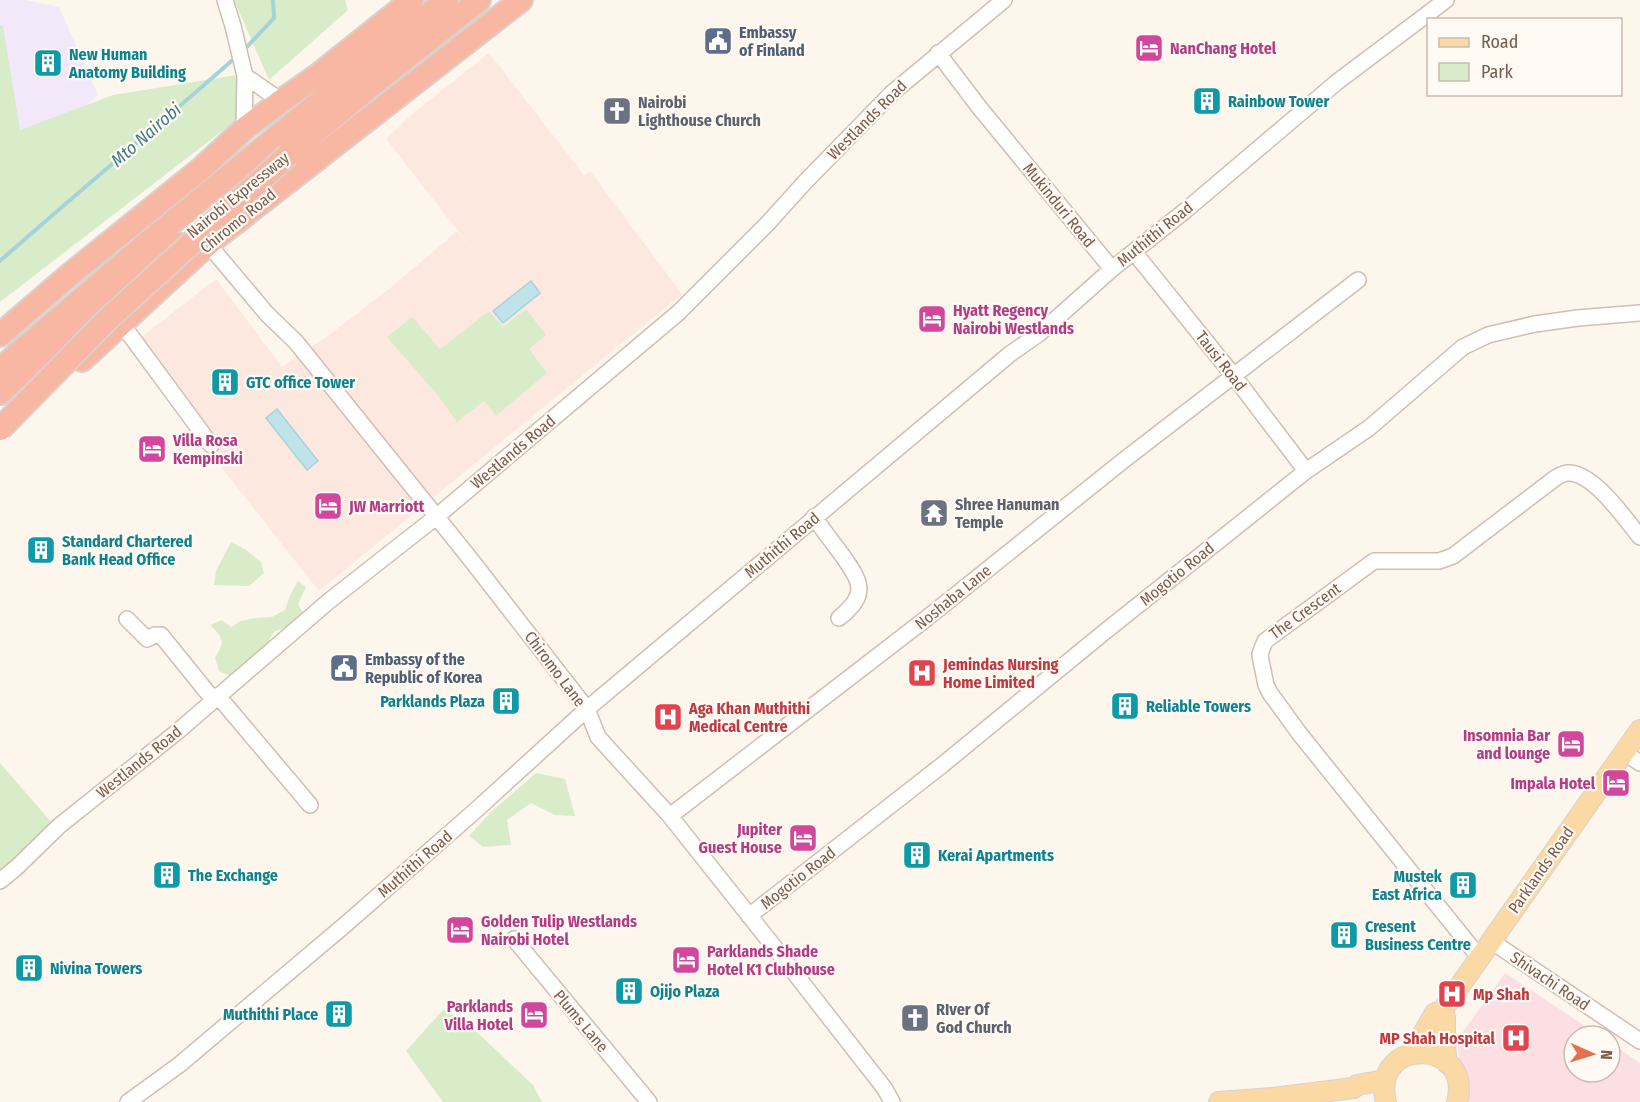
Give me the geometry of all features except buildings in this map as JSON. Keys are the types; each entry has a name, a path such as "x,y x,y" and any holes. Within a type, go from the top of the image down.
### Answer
{"highway":[{"path":"0,335 202,168 244,129 412,0"},
{"name":"Nairobi Expressway","path":"0,369 156,236 447,0"},
{"name":"Nairobi Expressway","path":"0,393 47,348 479,0"},
{"name":"Chiromo Road","path":"0,437 208,244 520,0"},
{"path":"0,429 107,320 288,155"},
{"path":"0,420 65,366 100,342"}],"main road":[{"name":"Parklands Road","path":"1414,1053 1435,1013 1442,1011 1479,957 1632,757 1640,729"},
{"path":"1442,1011 1445,1017 1444,1030 1448,1062"},
{"path":"1386,1102 1385,1080 1391,1067 1401,1058 1414,1053 1426,1052 1448,1062 1455,1072 1459,1095 1457,1102"},
{"path":"1219,1102 1354,1088 1357,1085 1385,1080"},
{"path":"1354,1088 1380,1102"}],"street":[{"path":"225,0 244,73 244,129"},
{"name":"Westlands Road","path":"0,881 59,826 177,732 329,601 436,517 678,313 892,93 1004,0"},
{"name":"Muthithi Road","path":"136,1100 346,924 468,818 586,709 814,517 1010,354 1040,333 1112,269 1337,82 1446,0"},
{"name":"Mukinduri Road","path":"938,53 979,107 1112,269"},
{"path":"244,73 281,100"},
{"name":"Chiromo Lane","path":"208,244 267,314 296,342 436,517 586,709 598,737 670,816 879,1082 892,1102"},
{"name":"Tausi Road","path":"1134,252 1233,375 1306,471"},
{"name":"Noshaba Lane","path":"670,816 927,618 1233,375 1358,280"},
{"name":"Mogotio Road","path":"749,916 941,766 1306,471 1368,428 1463,346 1499,332 1535,324 1640,313"},
{"path":"122,324 211,445"},
{"name":"The Crescent","path":"1479,957 1269,693 1260,654 1265,640 1374,561 1430,562 1453,556 1562,474 1575,474 1596,487 1640,537"},
{"path":"814,517 855,573 859,584 852,606 839,618"},
{"path":"127,619 147,639 155,634 161,635 207,692 212,696 218,696 310,805"},
{"name":"Plums Lane","path":"514,939 649,1102"},
{"name":"Shivachi Road","path":"1491,941 1640,1041"}],"shaded area":[{"path":"0,0 25,0 59,7 98,95 0,178"},
{"path":"489,53 584,175 590,171 682,294 319,591 128,349 216,279 282,367 333,332 394,285 457,231 476,254 386,139 412,114"},
{"name":"MP Shah Hospital","path":"1505,973 1582,1024 1562,1024 1562,1084 1622,1084 1622,1051 1640,1063 1640,1102 1464,1102 1457,1040"}],"green space":[{"path":"234,0 345,0 348,10 269,80"},
{"path":"0,26 3,26 20,130 113,95 237,75 248,111 0,302"},
{"path":"526,309 546,335 529,349 547,373 496,416 484,401 457,422 439,397 387,337 412,317 440,349 489,311 503,327"},
{"path":"231,542 261,562 264,573 249,586 214,585 216,571"},
{"path":"298,581 306,587 298,604 303,613 293,624 274,632 266,645 233,677 219,671 215,658 222,640 210,625 222,620 231,627 241,621 272,617 285,610"},
{"path":"0,763 54,825 0,872"},
{"path":"536,773 565,779 575,816 555,815 531,803 507,820 511,845 483,847 469,836 492,811"},
{"path":"444,1009 465,1021 533,1085 542,1102 443,1102 406,1051"}],"water":[{"path":"531,281 540,293 503,323 493,311"},
{"path":"277,409 318,461 307,470 266,418"}],"waterway":[{"name":"Mto Nairobi","path":"244,50 274,18 273,0"},
{"name":"Mto Nairobi","path":"0,261 236,57"}],"place":[{"name":"Embassy of Finland","path":"718,41"},
{"name":"NanChang Hotel","path":"1149,48"},
{"name":"New Human Anatomy Building","path":"48,63"},
{"name":"Rainbow Tower","path":"1207,101"},
{"name":"Nairobi Lighthouse Church","path":"617,111"},
{"name":"Hyatt Regency Nairobi Westlands","path":"932,319"},
{"name":"GTC office Tower","path":"225,382"},
{"name":"Villa Rosa Kempinski","path":"152,449"},
{"name":"JW Marriott","path":"328,506"},
{"name":"Shree Hanuman Temple","path":"934,513"},
{"name":"Standard Chartered Bank Head Office","path":"41,550"},
{"name":"Embassy of the Republic of Korea","path":"344,668"},
{"name":"Jemindas Nursing Home Limited","path":"922,673"},
{"name":"Parklands Plaza","path":"506,701"},
{"name":"Reliable Towers","path":"1125,706"},
{"name":"Aga Khan Muthithi Medical Centre","path":"668,717"},
{"name":"Insomnia Bar and lounge","path":"1571,744"},
{"name":"Impala Hotel","path":"1616,783"},
{"name":"Jupiter Guest House","path":"803,838"},
{"name":"Kerai Apartments","path":"917,855"},
{"name":"The Exchange","path":"167,875"},
{"name":"Mustek East Africa","path":"1463,885"},
{"name":"Golden Tulip Westlands Nairobi Hotel","path":"460,930"},
{"name":"Cresent Business Centre","path":"1344,935"},
{"name":"Parklands Shade Hotel K1 Clubhouse","path":"686,960"},
{"name":"Nivina Towers","path":"29,968"},
{"name":"Ojijo Plaza","path":"629,991"},
{"name":"Mp Shah","path":"1452,994"},
{"name":"Muthithi Place","path":"339,1014"},
{"name":"Parklands Villa Hotel","path":"534,1015"},
{"name":"RIver Of God Church","path":"915,1018"},
{"name":"MP Shah Hospital","path":"1516,1038"}]}
